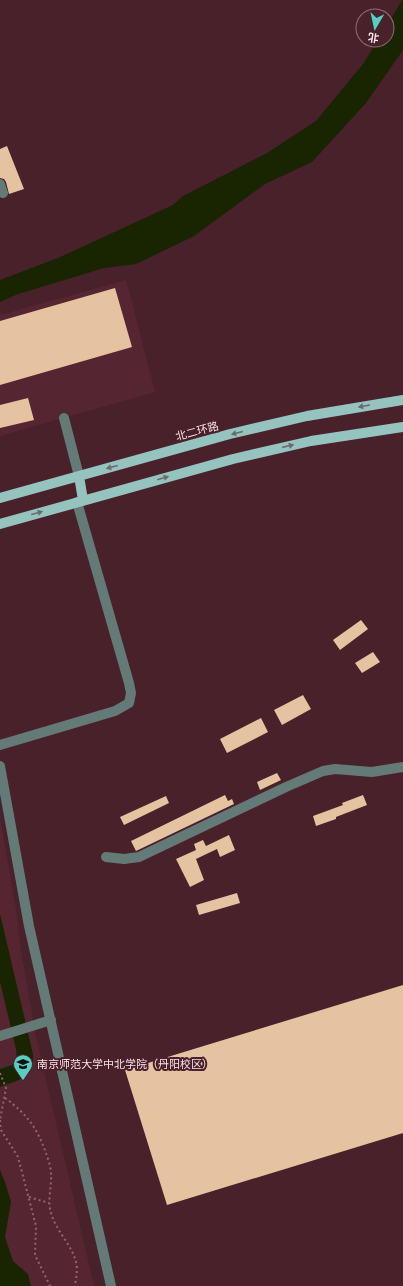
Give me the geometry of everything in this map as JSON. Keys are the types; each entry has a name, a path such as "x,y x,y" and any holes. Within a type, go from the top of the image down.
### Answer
{"main road":[{"name":"北二环路","path":"0,498 230,434 307,416 403,400"},
{"path":"0,524 257,453 311,441 403,427"},
{"path":"79,476 80,501"}],"street":[{"path":"64,418 79,476"},
{"path":"0,746 115,711 129,703 131,693 129,683 80,501"},
{"path":"0,766 29,926 111,1286"},
{"path":"106,857 124,859 139,857 273,793 323,771 335,769 372,772 403,767"},
{"path":"4,1035 51,1020"}],"path":[{"path":"0,1073 6,1088 0,1120 1,1130 18,1156 36,1226 35,1255 50,1286"},
{"path":"5,1098 21,1111 30,1121 41,1138 51,1172 49,1203 51,1213 61,1236 72,1251 76,1262 75,1286"},
{"path":"29,1197 49,1203"}],"shaded area":[{"path":"403,0 403,50 366,103 312,162 265,184 194,236 136,264 104,268 18,294 0,302 0,280 58,258 173,205 183,196 267,153 316,121 363,64 373,48 395,48 395,12"},
{"path":"126,280 155,392 0,436 0,315"},
{"name":"南京师范大学中北学院（丹阳校区）","path":"0,818 36,1037 94,1286 0,1286"},
{"path":"0,914 33,1054 32,1066 29,1073 17,1081 0,1087 0,1069 12,1065 17,1059 0,982"},
{"path":"0,1170 11,1202 5,1237 13,1261 28,1274 31,1286 0,1286"}],"building":[{"path":"7,146 24,189 9,194 6,182 4,179 0,178 0,149"},
{"path":"115,288 132,347 0,385 0,321"},
{"path":"28,398 34,420 0,428 0,405"},
{"path":"361,620 368,629 340,650 333,640"},
{"path":"373,652 380,662 362,673 355,663"},
{"path":"303,695 311,709 282,725 274,710"},
{"path":"261,718 268,732 227,753 220,739"},
{"path":"277,773 281,780 260,790 257,782"},
{"path":"225,795 228,801 232,799 234,804 136,851 131,841"},
{"path":"363,795 367,805 316,826 313,816 343,805 342,803"},
{"path":"166,796 169,803 124,825 120,817"},
{"path":"229,835 235,850 220,857 217,849 196,859 204,880 190,887 176,859 196,850 194,844 203,840 206,846"},
{"path":"237,893 240,903 199,915 196,905"},
{"path":"403,985 403,1133 167,1205 125,1070"}],"place":[{"name":"南京师范大学中北学院（丹阳校区）","path":"23,1081"}]}
